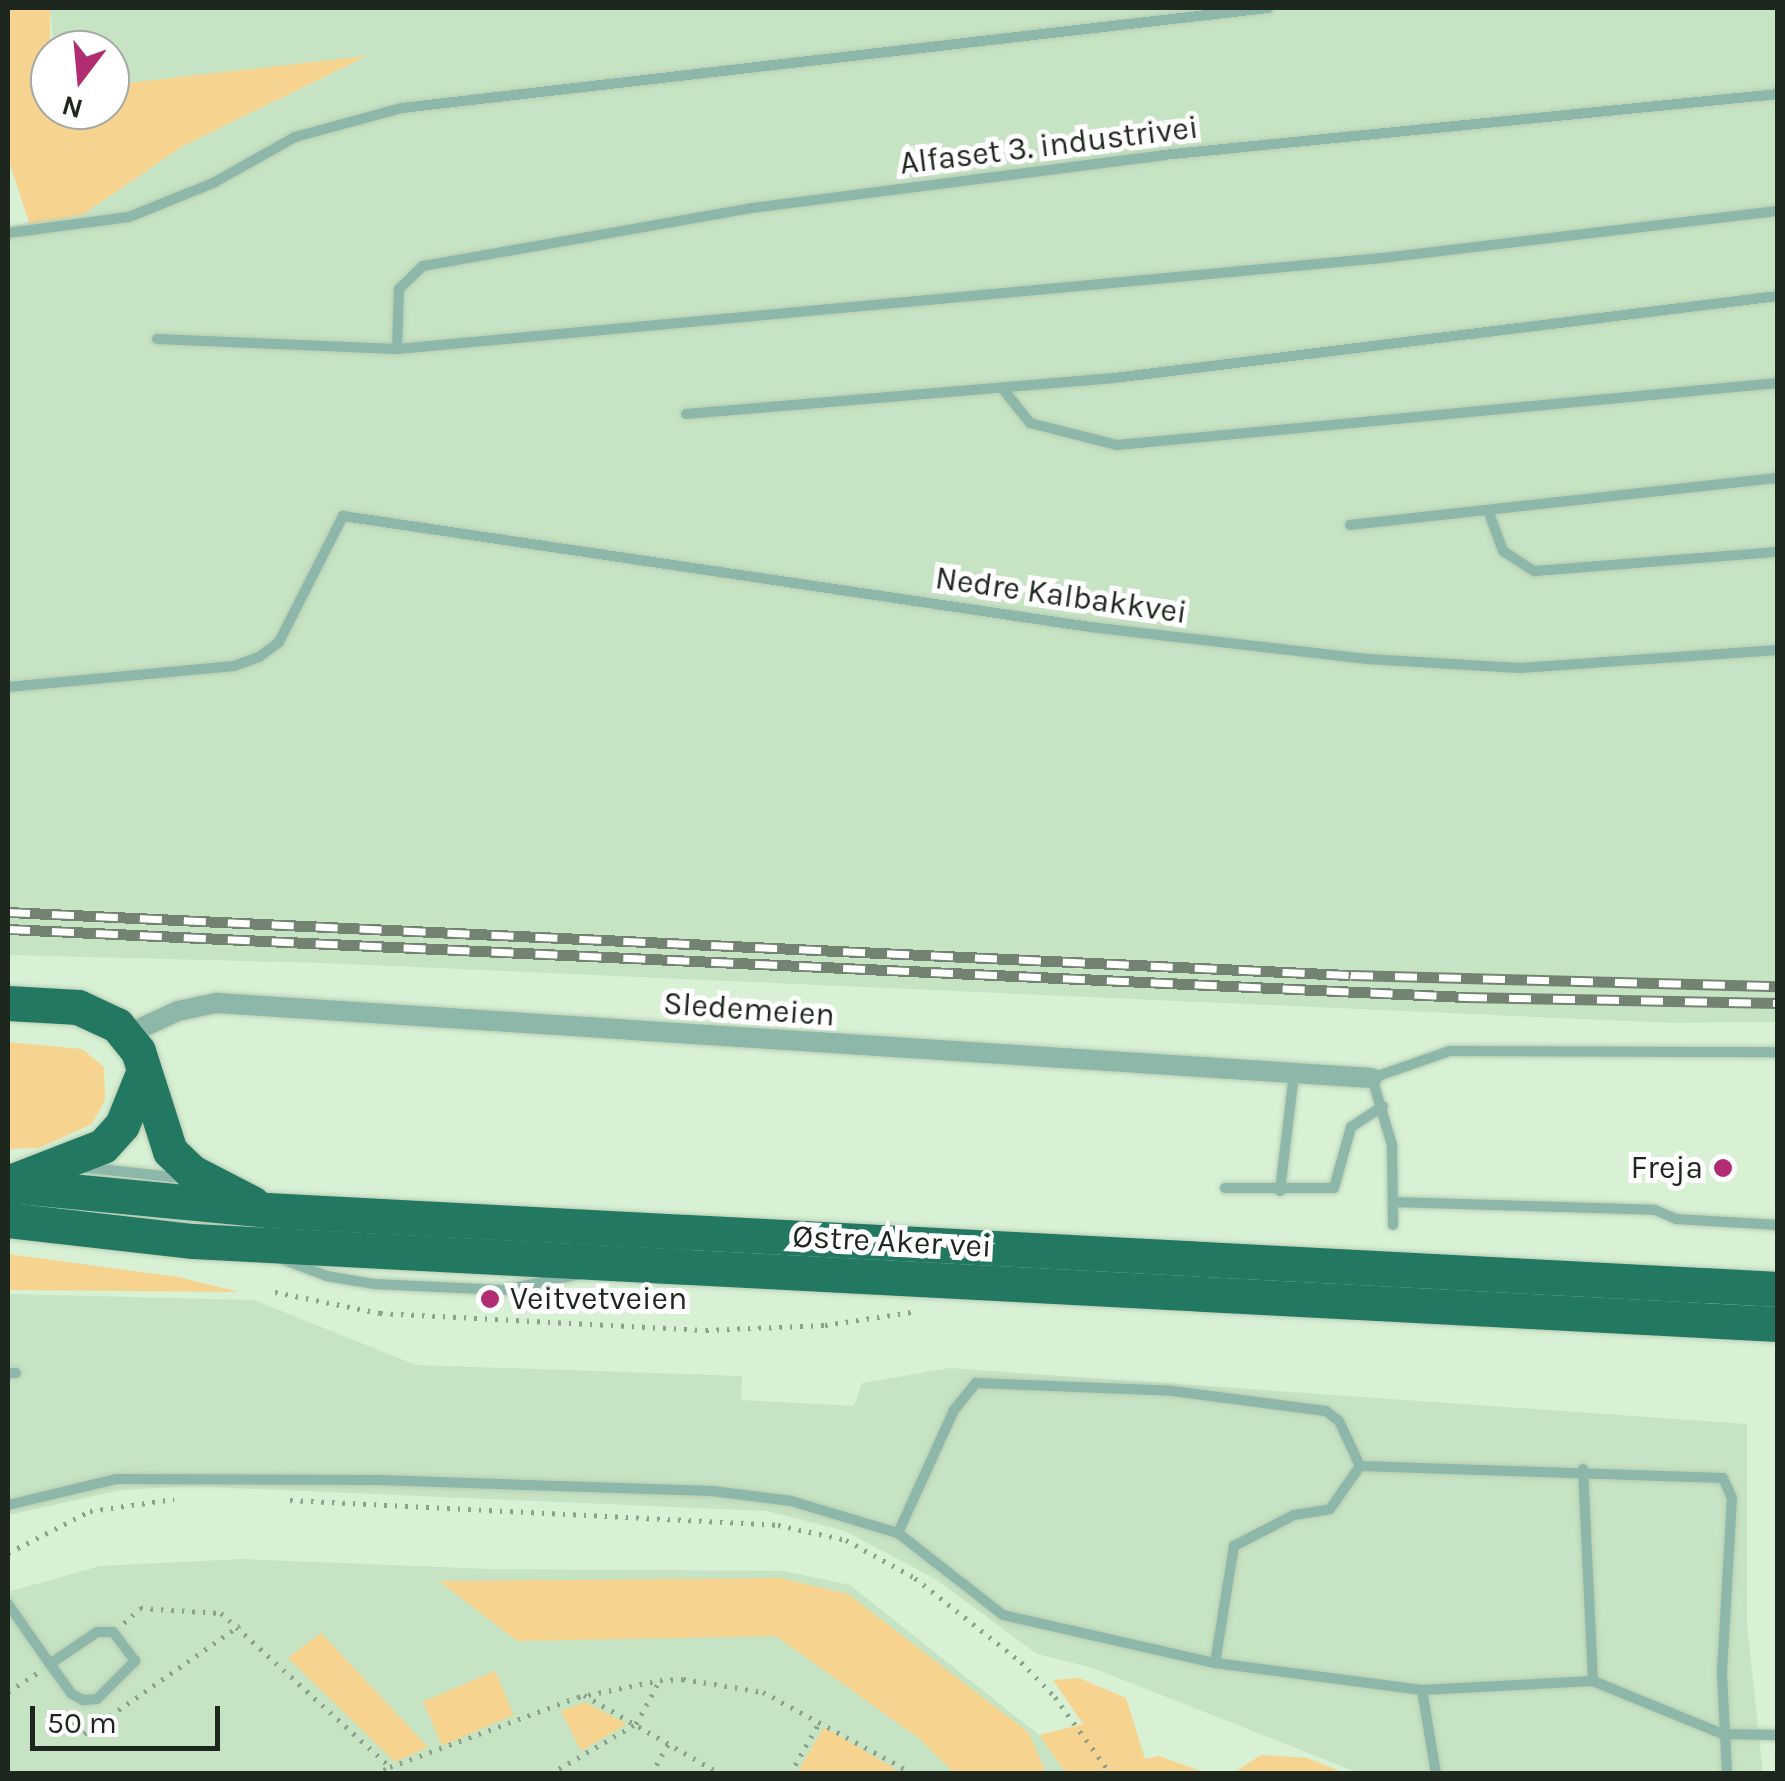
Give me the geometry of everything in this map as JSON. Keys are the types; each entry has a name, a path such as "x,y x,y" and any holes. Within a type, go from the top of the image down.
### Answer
{"highway":[{"path":"8,1003 78,1007 108,1018 128,1034 170,1151 204,1178 266,1210"},
{"path":"8,1183 70,1164 103,1146 122,1125 143,1073"},
{"name":"Østre Aker vei","path":"8,1183 266,1210 1778,1289"},
{"name":"Østre Aker vei","path":"8,1220 256,1244 1778,1324"}],"street":[{"name":"Sledemeien","path":"128,1034 178,1010 216,1004 1372,1078"}],"lane":[{"path":"8,233 144,212 295,136 402,108 540,89 1268,8"},
{"name":"Alfaset 3. industrivei","path":"397,349 400,289 423,266 752,208 1124,160 1778,94"},
{"path":"156,339 397,349 1362,260 1778,212"},
{"path":"686,414 1002,388 1778,296"},
{"path":"1002,388 1030,423 1117,446 1778,383"},
{"path":"1350,524 1778,478"},
{"path":"1488,510 1503,551 1534,571 1778,552"},
{"name":"Nedre Kalbakkvei","path":"8,687 234,666 258,657 278,642 343,516 1090,627 1367,659 1520,668 1778,650"},
{"path":"1393,1225 1392,1145 1372,1078 1450,1051 1778,1052"},
{"path":"1280,1191 1294,1074"},
{"path":"1225,1188 1334,1188 1351,1127 1383,1106"},
{"path":"70,1164 204,1178"},
{"path":"1392,1202 1655,1210 1676,1220 1778,1226"},
{"path":"898,1533 954,1410 976,1383 1172,1391 1326,1412 1339,1421 1360,1466"},
{"path":"1360,1466 1584,1469 1729,1483 1722,1734 1727,1774"},
{"path":"1215,1662 1234,1546 1294,1515 1330,1509 1360,1466"},
{"path":"1584,1469 1593,1682"},
{"path":"8,1505 116,1479 399,1480 712,1491 791,1500 898,1533 1004,1616 1215,1662 1422,1690 1593,1682 1722,1734 1778,1736"},
{"path":"8,1604 50,1664 72,1694 98,1698 135,1661 113,1632 96,1632 50,1664"},
{"path":"1422,1690 1436,1774"}],"path":[{"path":"275,1292 380,1313 754,1330 932,1308"},
{"path":"446,1307 446,1317"},
{"path":"8,1554 90,1511 185,1498"},
{"path":"286,1500 778,1525 846,1540 914,1578 1020,1662 1056,1697 1111,1774"},
{"path":"113,1632 140,1608 221,1613 390,1768"},
{"path":"374,1774 584,1695 660,1680 740,1686 820,1720 914,1774"},
{"path":"550,1774 636,1724 660,1680"},
{"path":"584,1695 722,1774"},
{"path":"790,1774 820,1720"},
{"path":"651,1774 668,1743"}],"shaded area":[{"path":"8,8 50,8 50,30 30,30 30,130 130,130 130,83 367,56 183,146 82,215 30,225 8,158"},
{"path":"50,8 1777,8 1777,1022 1672,1023 325,963 8,955 8,226 82,215 183,146 365,57 130,83 130,30 52,30"},
{"path":"8,1042 82,1049 104,1067 105,1100 92,1124 39,1148 8,1149"},
{"path":"8,1254 178,1277 239,1292 8,1290"},
{"path":"8,1294 254,1300 416,1365 742,1376 741,1400 854,1406 862,1383 950,1368 1747,1424 1747,1625 1763,1773 1359,1773 1093,1668 1037,1654 935,1579 845,1531 766,1511 189,1486 121,1490 8,1515"},
{"path":"241,1559 491,1569 784,1571 850,1585 1039,1735 1066,1773 8,1774 8,1592 100,1566"},
{"path":"781,1578 848,1594 1029,1733 1046,1773 954,1773 920,1739 776,1636 517,1641 439,1581"},
{"path":"321,1633 428,1747 395,1762 288,1658"},
{"path":"495,1671 514,1715 442,1746 423,1701"},
{"path":"1079,1678 1126,1698 1145,1759 1159,1756 1206,1773 1066,1773 1039,1735 1083,1724 1053,1680"},
{"path":"585,1702 627,1724 581,1751 561,1711"},
{"path":"824,1727 902,1773 797,1773"},
{"path":"1261,1755 1307,1758 1345,1773 1206,1773 1236,1771"}],"railway":[{"path":"8,912 1351,975 1778,986"},
{"path":"8,929 1465,997 1778,1003"}],"place":[{"name":"Freja","path":"1723,1168"},
{"name":"Veitvetveien","path":"490,1299"}]}
